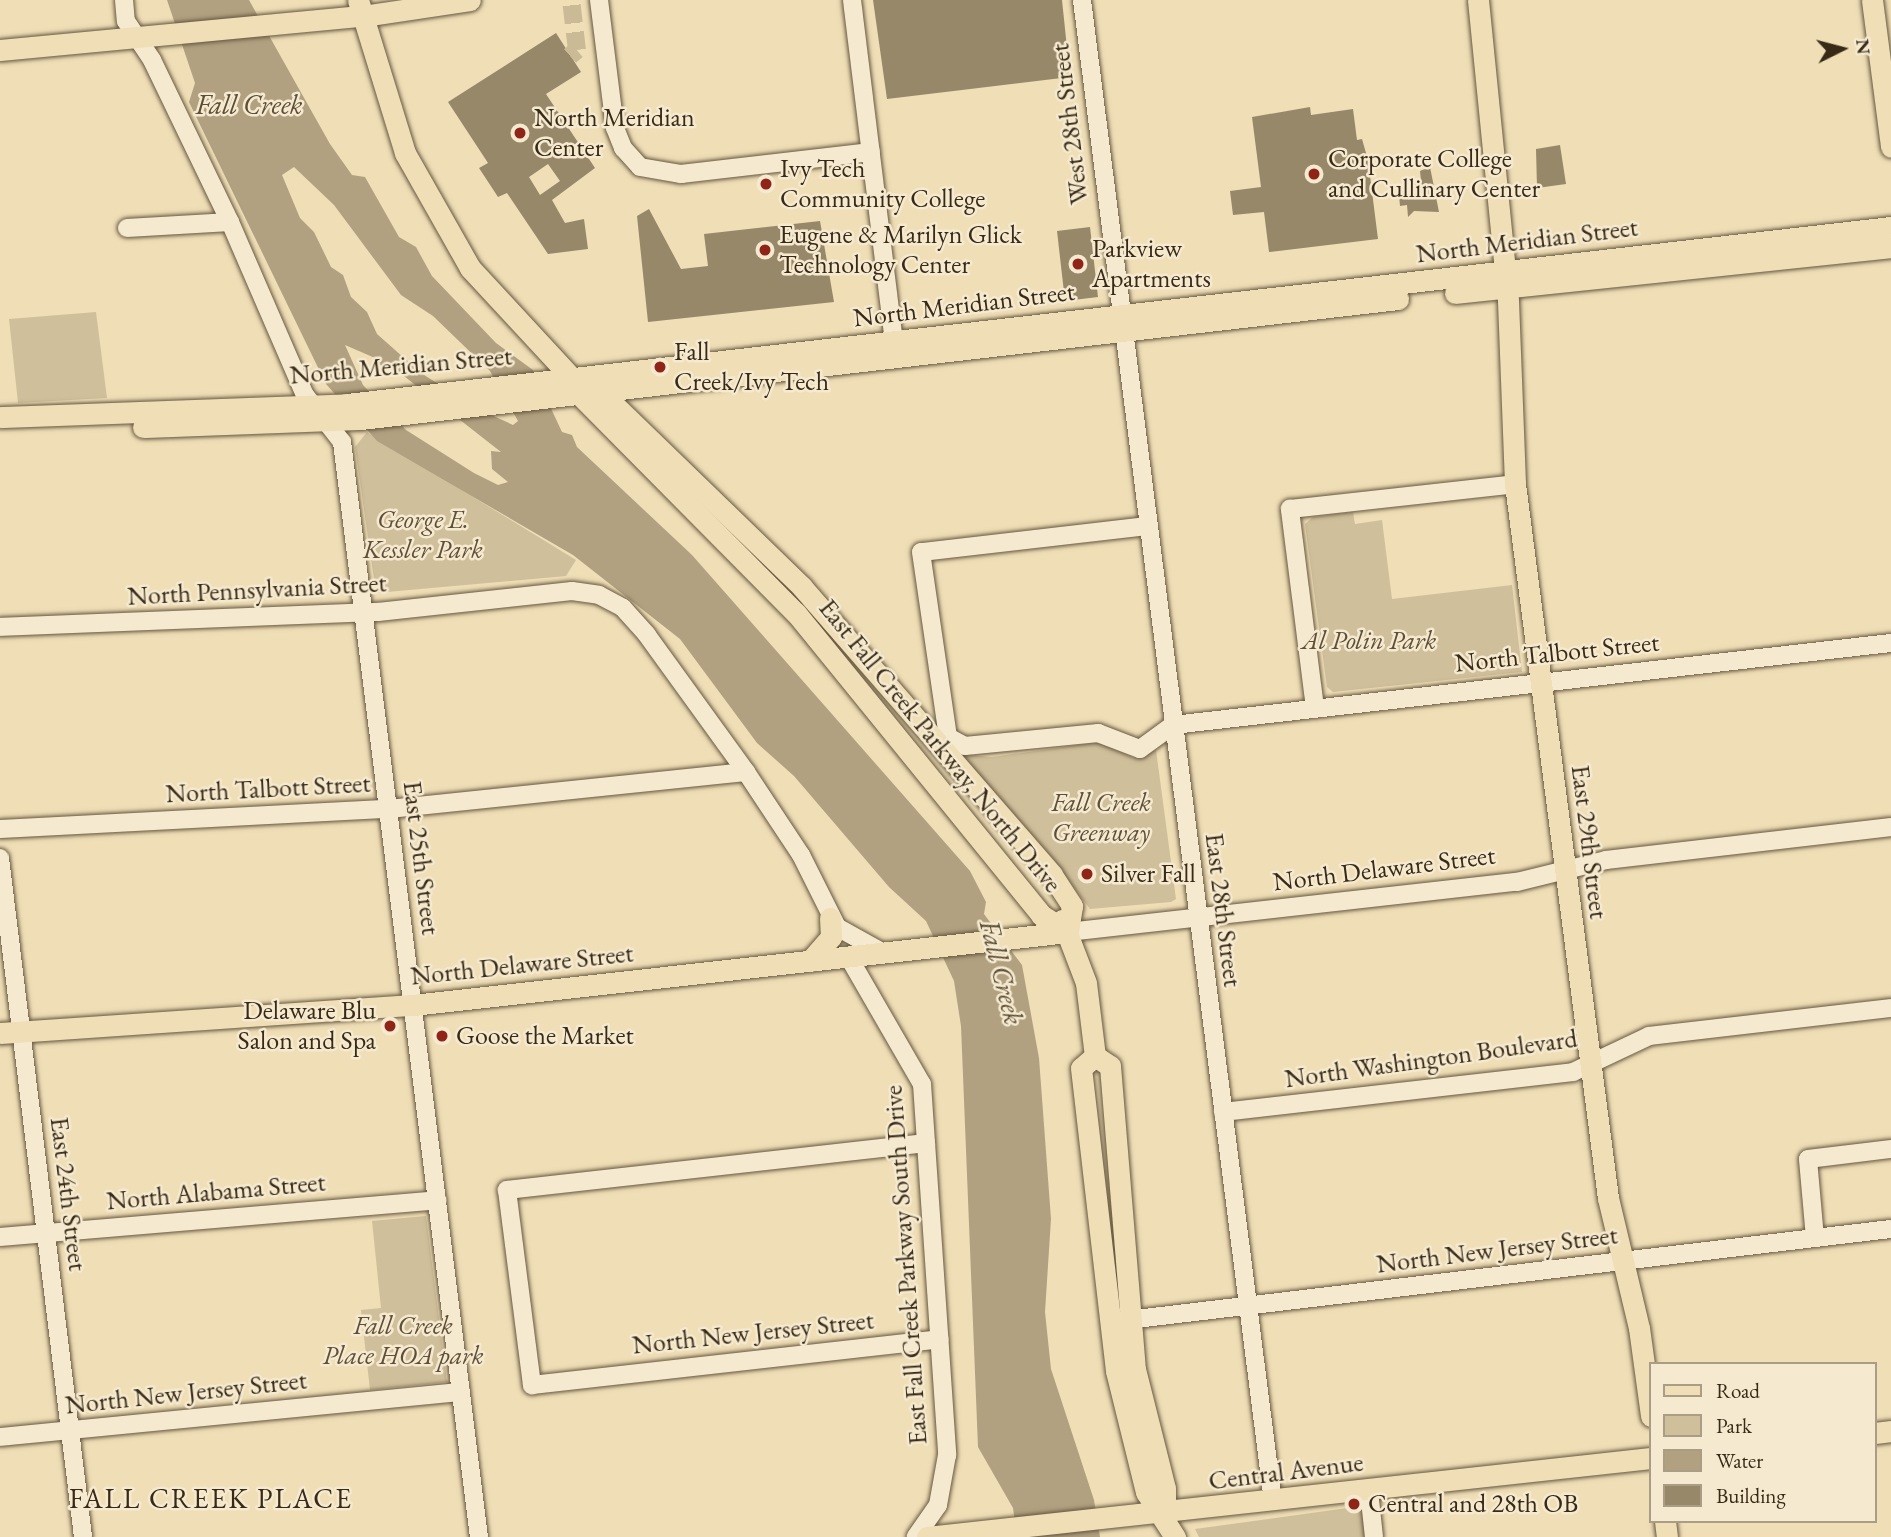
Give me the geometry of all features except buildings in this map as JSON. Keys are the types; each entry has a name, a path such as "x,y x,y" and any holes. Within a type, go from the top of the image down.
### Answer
{"main road":[{"path":"0,50 314,21 361,8 470,0"},
{"name":"East 29th Street","path":"1478,0 1506,280 1515,484 1590,1066 1650,1411"},
{"path":"1872,0 1891,148"},
{"path":"361,8 405,153 446,233 470,268 568,390"},
{"name":"North Meridian Street","path":"603,394 1121,325 1506,280 1891,227"},
{"name":"North Meridian Street","path":"1506,280 1891,247"},
{"name":"North Meridian Street","path":"0,431 361,419 894,341 1121,325"},
{"name":"North Meridian Street","path":"0,417 347,404 542,381 568,390"},
{"name":"East Fall Creek Parkway, North Drive","path":"568,390 603,394 802,587 938,749 1035,854 1072,906 1068,932 1041,915 948,797 779,595 568,390"},
{"path":"810,961 831,937 830,918"},
{"path":"1068,932 1088,993 1095,1056 1110,1066 1119,1321 1165,1488 1165,1514 1175,1537"},
{"name":"North Delaware Street","path":"0,1033 413,1006 885,950 1068,932"},
{"name":"Central Avenue","path":"927,1537 1165,1514 1650,1458"}],"street":[{"name":"East 25th Street","path":"124,0 126,21 147,38 312,404 342,442 478,1537"},
{"path":"600,0 615,128 623,148 640,167 681,174 871,152"},
{"path":"852,0 894,341"},
{"name":"West 28th Street","path":"1082,0 1121,325"},
{"path":"127,228 230,222"},
{"name":"East 28th Street","path":"1121,325 1273,1502"},
{"path":"1315,708 1290,509 1515,484"},
{"name":"North Talbott Street","path":"1147,526 921,552 943,726 950,738 965,746 1098,733 1134,749 1173,725 1891,643"},
{"name":"North Pennsylvania Street","path":"0,627 364,612 572,591 599,595 623,608 647,635 746,772"},
{"path":"746,772 801,855 830,918 842,933 885,950"},
{"name":"North Talbott Street","path":"0,830 388,809 746,772"},
{"name":"North Delaware Street","path":"1068,932 1517,882 1606,860 1891,827"},
{"name":"East 24th Street","path":"0,858 83,1537"},
{"name":"East Fall Creek Parkway South Drive","path":"848,956 920,1076 947,1455 938,1505 916,1537"},
{"name":"North Washington Boulevard","path":"1223,1112 1590,1066 1649,1036 1891,1008"},
{"name":"North New Jersey Street","path":"926,1143 507,1190 532,1385 939,1339"},
{"path":"1815,1238 1808,1159 1891,1149"},
{"name":"North Alabama Street","path":"0,1237 437,1200"},
{"name":"North New Jersey Street","path":"1119,1321 1891,1229"},
{"name":"North New Jersey Street","path":"0,1437 461,1392"},
{"path":"1369,1490 1374,1537"},
{"path":"938,1505 944,1522 963,1535"}],"green space":[{"path":"96,312 107,398 18,403 9,319"},
{"name":"George E. Kessler Park","path":"367,432 576,560 566,576 376,593 355,447"},
{"name":"Al Polin Park","path":"1353,512 1355,524 1382,520 1392,599 1512,585 1522,672 1333,692 1327,687 1305,524 1313,517"},
{"name":"Fall Creek Greenway","path":"1099,742 1134,758 1156,750 1176,899 1171,902 1090,909 1051,857 955,754 992,757"},
{"name":"Fall Creek Place HOA park","path":"426,1216 447,1382 370,1390 361,1310 381,1308 372,1221"},
{"path":"1362,1506 1366,1537 1199,1537 1195,1529"}],"water":[{"name":"Fall Creek","path":"167,0 249,0 330,144 352,175 365,177 399,237 416,247 432,276 496,343 533,370 562,432 572,435 577,447 692,555 970,871 986,902 984,914 1022,965 1039,1058 1051,1219 1045,1312 1051,1369 1094,1500 1100,1537 1017,1537 1013,1508 978,1447 961,1026 954,981 926,921 889,887 794,776 757,743 680,639 573,555 377,441 326,384 189,102 195,83","holes":["294,167 334,205 401,295 433,316 490,371 518,421 513,425 476,408 421,373 377,334 367,312 351,297 343,275 331,267 314,232 300,218 282,175","345,345 375,358 386,372 386,362 501,452 491,451 492,469 508,482 498,485 474,473 406,430 363,385"]}],"tunnel":[{"path":"570,56 577,50 571,0"}],"place":[{"name":"North Meridian Center","path":"520,133"},
{"name":"Corporate College and Cullinary Center","path":"1314,174"},
{"name":"Ivy Tech Community College","path":"766,184"},
{"name":"Eugene & Marilyn Glick Technology Center","path":"765,250"},
{"name":"Parkview Apartments","path":"1078,264"},
{"name":"Fall Creek/Ivy Tech","path":"660,367"},
{"name":"Silver Fall","path":"1087,874"},
{"name":"Delaware Blu Salon and Spa","path":"390,1026"},
{"name":"Goose the Market","path":"442,1036"},
{"name":"Central and 28th OB","path":"1354,1504"}],"district":[{"name":"FALL CREEK PLACE","path":"211,1498"}]}
